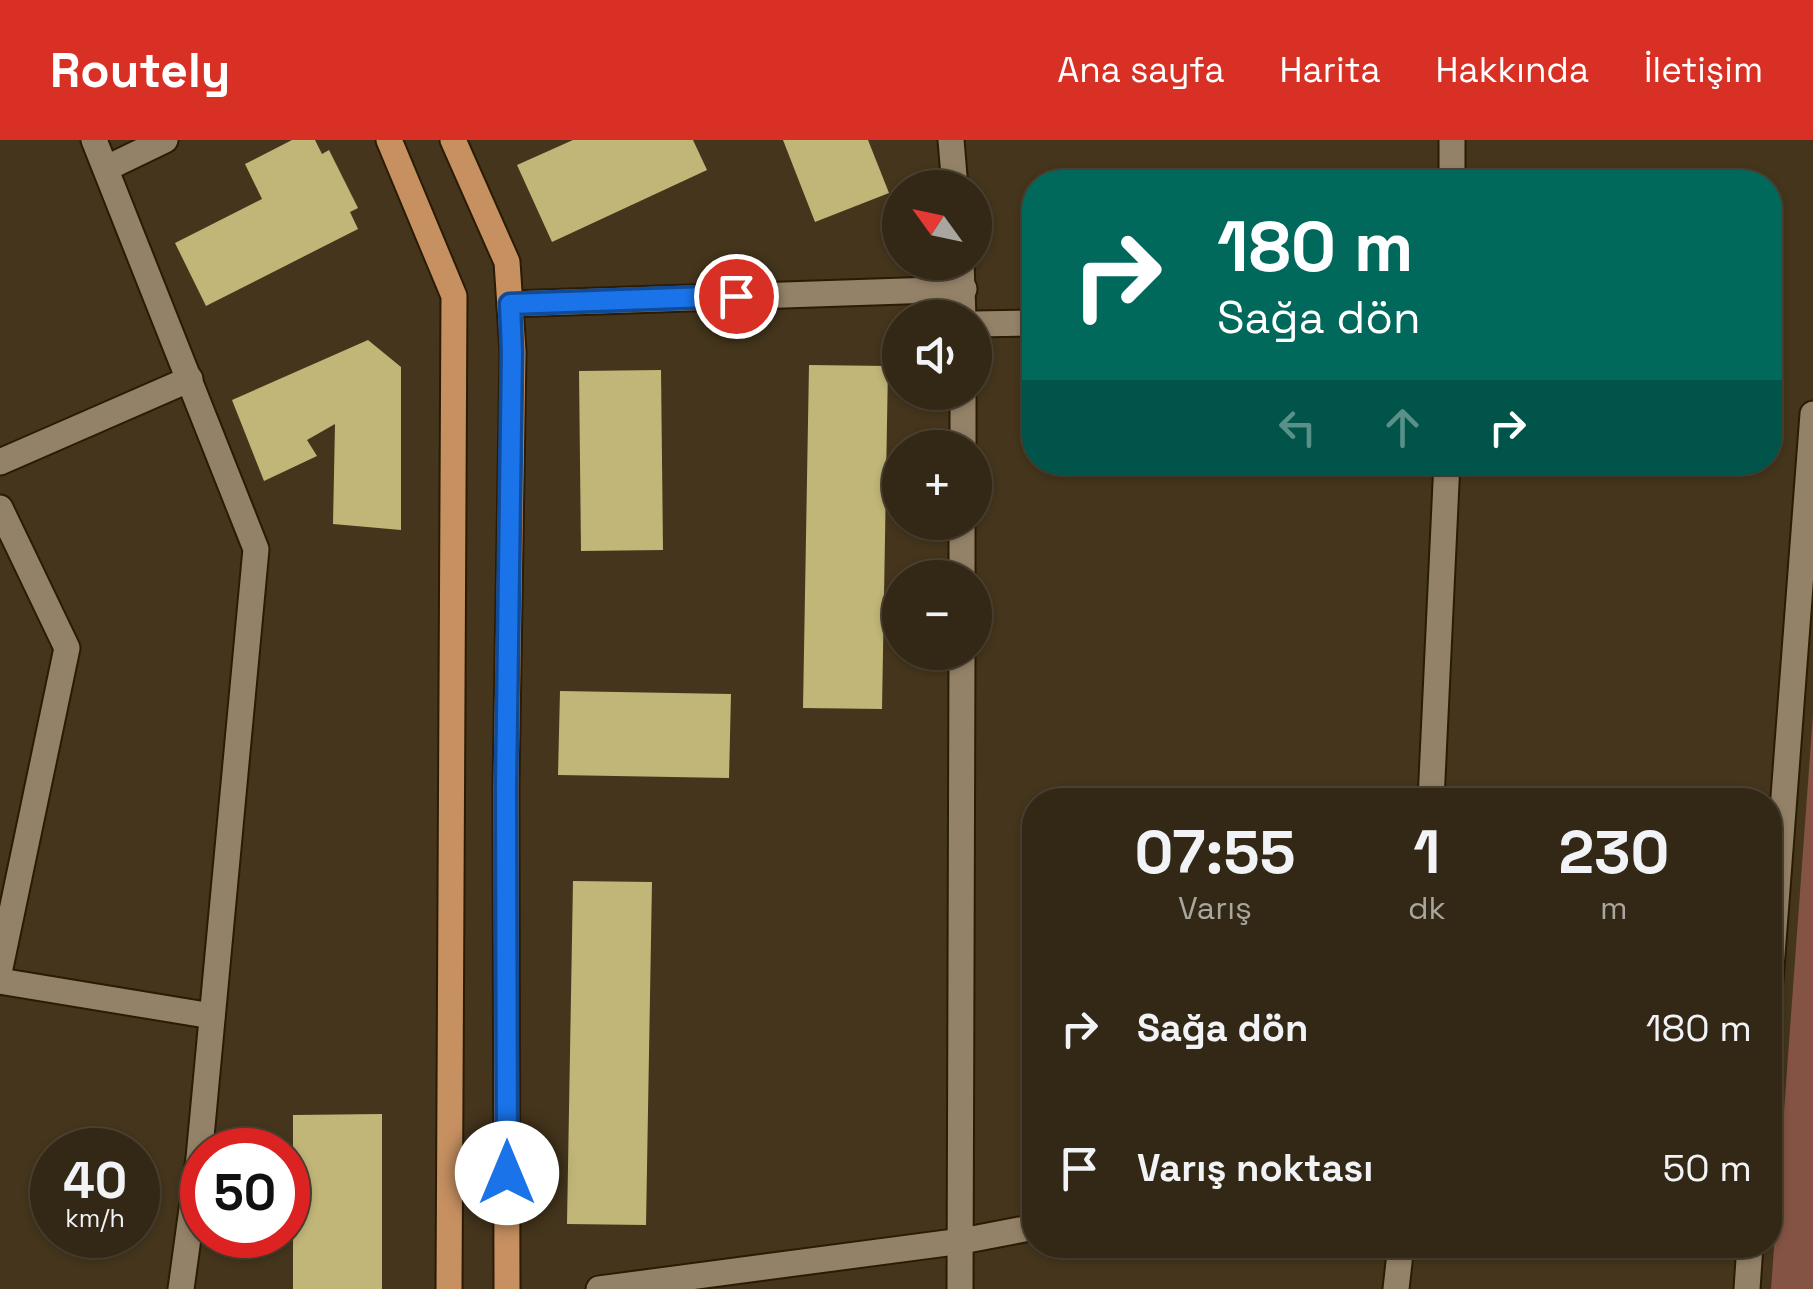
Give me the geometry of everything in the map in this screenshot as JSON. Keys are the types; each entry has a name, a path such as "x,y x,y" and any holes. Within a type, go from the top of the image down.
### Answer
{"main road":[{"path":"389,140 454,296 450,1289"},
{"path":"454,140 507,262 510,304 507,1289"}],"street":[{"path":"94,140 256,549 199,1158 181,1289"},
{"path":"107,168 165,140"},
{"path":"951,140 954,170"},
{"path":"1452,140 1452,170"},
{"path":"510,304 897,280"},
{"path":"992,324 1022,323"},
{"path":"0,462 190,379"},
{"path":"1782,801 1813,414"},
{"path":"1432,788 1446,475"},
{"path":"0,508 66,648 7,895 0,968"},
{"path":"960,1289 962,670"},
{"path":"0,981 212,1016"},
{"path":"598,1289 1022,1230"},
{"path":"1396,1289 1399,1258"},
{"path":"1747,1289 1749,1258"}],"shaded area":[{"path":"1813,714 1813,1289 1771,1289 1773,1258 1782,1258 1782,1138"}],"building":[{"path":"292,140 315,140 322,154 329,150 358,208 350,212 358,229 206,306 175,243 262,199 245,164"},
{"path":"573,140 693,140 707,170 552,242 517,165"},
{"path":"783,140 868,140 882,175 882,196 815,222"},
{"path":"368,340 401,367 401,530 333,524 335,424 307,440 317,456 264,481 232,400"},
{"path":"809,365 882,366 882,410 887,410 887,430 882,430 882,709 803,708"},
{"path":"661,370 663,550 581,551 579,371"},
{"path":"560,691 731,694 729,778 558,775"},
{"path":"573,881 652,882 646,1225 567,1224"},
{"path":"382,1114 382,1289 293,1289 293,1258 310,1258 310,1128 293,1128 293,1115"}],"route":[{"path":"507,1173 510,304 736,296"}]}
